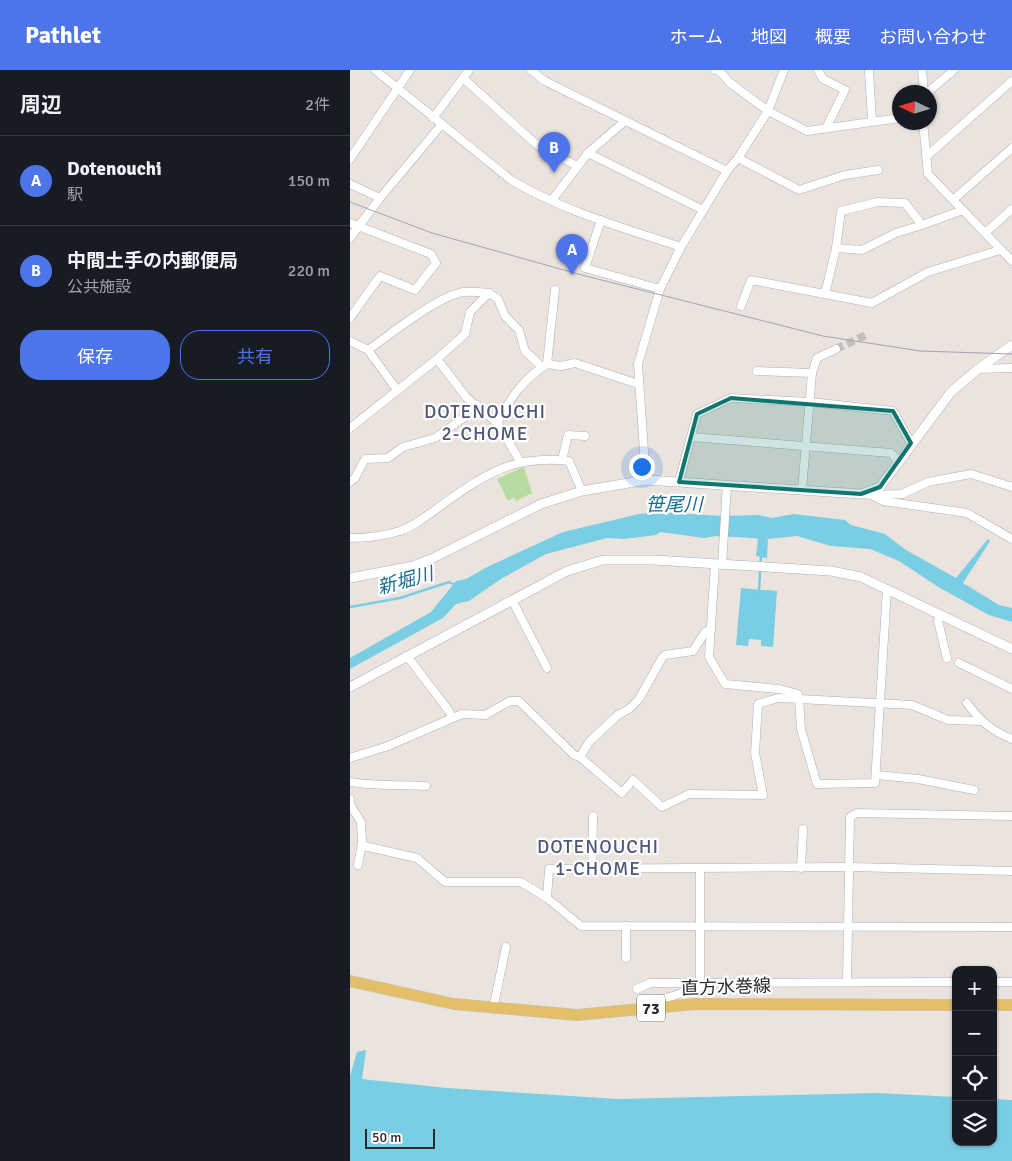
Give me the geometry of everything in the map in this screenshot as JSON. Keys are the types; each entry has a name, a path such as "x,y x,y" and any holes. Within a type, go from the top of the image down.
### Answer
{"main road":[{"name":"直方水巻線","path":"350,981 454,1004 493,1009 577,1015 695,1004 952,1005"},
{"path":"997,1005 1012,1005"}],"street":[{"path":"375,70 510,180 601,220 681,248"},
{"path":"350,159 399,90 410,70"},
{"path":"433,118 469,70"},
{"path":"530,70 545,81 727,171"},
{"path":"715,70 768,111 807,131 892,119"},
{"path":"726,78 730,70"},
{"path":"646,480 638,364 660,289 703,210 768,111 784,70"},
{"path":"818,70 823,79 845,90 826,128"},
{"path":"869,70 872,121"},
{"path":"922,70 923,85"},
{"path":"936,85 954,70"},
{"path":"463,78 537,145 578,166"},
{"path":"927,156 1012,81"},
{"path":"552,200 588,153 625,121"},
{"path":"350,238 380,198 442,124"},
{"path":"924,130 928,174 1012,261"},
{"path":"954,199 1012,148"},
{"path":"588,153 703,210"},
{"path":"738,158 799,190 845,175 878,170"},
{"path":"350,184 380,198"},
{"path":"825,294 836,248 841,211 878,202 905,203 922,225"},
{"path":"985,233 1012,209"},
{"path":"836,248 862,250 896,233 963,210"},
{"path":"601,220 585,268 660,289"},
{"path":"350,223 432,254 436,263 415,290 380,276 350,318"},
{"path":"741,306 751,280 872,303 928,272 1000,250"},
{"path":"497,423 514,393 544,365 555,290"},
{"path":"368,350 441,300 461,292 474,291 489,293 498,299 505,316 519,330 525,351 544,365 560,366 575,363 638,384"},
{"path":"350,428 437,359 465,334 470,312 489,293"},
{"path":"350,341 368,350 397,390"},
{"path":"861,494 880,487 911,443 951,392 978,368 1012,345"},
{"path":"802,490 812,374 817,358 836,349"},
{"path":"437,359 466,397 497,423 520,461"},
{"path":"978,368 1012,368"},
{"path":"757,371 812,374"},
{"path":"679,482 696,414 731,398 810,402 893,411 911,443"},
{"path":"350,482 355,478 365,459 388,458 404,448 435,438 466,416 477,405"},
{"path":"562,460 568,435 585,436"},
{"path":"690,438 891,453 898,462"},
{"path":"350,538 400,531 418,522 483,477 520,461 569,461 582,491"},
{"path":"350,578 413,566 542,504 582,491 646,480 728,488 802,490 871,495 902,494 928,482 971,474 1012,487"},
{"path":"728,488 723,553 719,564 709,657 725,684 779,689 798,694 801,729 817,784 875,783 877,774 878,704 887,589"},
{"path":"871,495 884,501 967,513 1012,539"},
{"path":"350,687 567,572 603,560 654,560 831,571 861,577 1012,649"},
{"path":"512,600 547,668"},
{"path":"940,614 938,621 948,658"},
{"path":"580,756 589,742 618,715 629,709 639,699 665,655 693,651 705,632 711,629"},
{"path":"407,656 449,711 452,718"},
{"path":"959,663 1012,689"},
{"path":"350,758 388,746 462,714 484,715 510,701 518,701 574,755 580,756 622,793 633,780 662,807 667,807 689,794 763,795 755,753 758,704 778,698 912,705 948,720 981,722"},
{"path":"967,703 981,722 995,732 1012,739"},
{"path":"877,774 918,778 974,790"},
{"path":"350,782 380,786 396,783 426,786"},
{"path":"350,800 351,806 361,822 362,843 358,865"},
{"path":"847,981 851,868 850,817 857,813 1012,816"},
{"path":"592,870 593,816"},
{"path":"801,868 803,829"},
{"path":"362,843 392,854 417,858 445,882 516,880 548,898 581,926 1012,927"},
{"path":"548,898 549,869 851,868 1012,871"},
{"path":"627,1011 700,987 700,870"},
{"path":"626,926 626,958"},
{"path":"493,1009 506,947"},
{"path":"637,988 650,982 952,982"},
{"path":"997,982 1012,982"}],"highlighted area":[{"path":"731,398 893,411 911,443 880,487 861,494 679,482 697,414"}],"green space":[{"path":"524,467 532,493 516,501 514,497 508,501 497,479"}],"water":[{"path":"658,512 722,516 759,515 772,518 794,514 845,520 851,525 885,534 906,550 956,578 988,539 990,541 963,583 999,605 1012,608 1012,622 989,615 940,588 899,561 870,549 831,546 797,536 768,539 767,558 756,556 758,539 716,536 704,538 660,532 656,535 624,539 607,538 546,554 501,579 469,601 456,604 443,618 350,669 350,658 431,612 456,581 466,579 487,567 563,532 639,514"},
{"path":"741,588 777,591 773,647 761,646 761,640 749,639 748,646 736,645"},
{"path":"366,1050 362,1079 447,1088 618,1099 876,1093 952,1097 952,1146 997,1146 997,1099 1012,1100 1012,1161 350,1161 350,1076 357,1052"}],"waterway":[{"path":"759,591 761,555"},
{"name":"新堀川","path":"350,607 400,598 449,582 455,585"}],"tunnel":[{"path":"836,349 866,335"}],"tram line":[{"path":"350,202 432,233 578,274 823,336 920,351 1012,354"}],"place":[{"name":"中間土手の内郵便局","path":"554,173"},
{"name":"Dotenouchi","path":"572,275"}],"district":[{"name":"DOTENOUCHI 2-CHOME","path":"485,422"},
{"name":"DOTENOUCHI 1-CHOME","path":"598,857"}],"water label":[{"name":"笹尾川","path":"674,504"}]}
